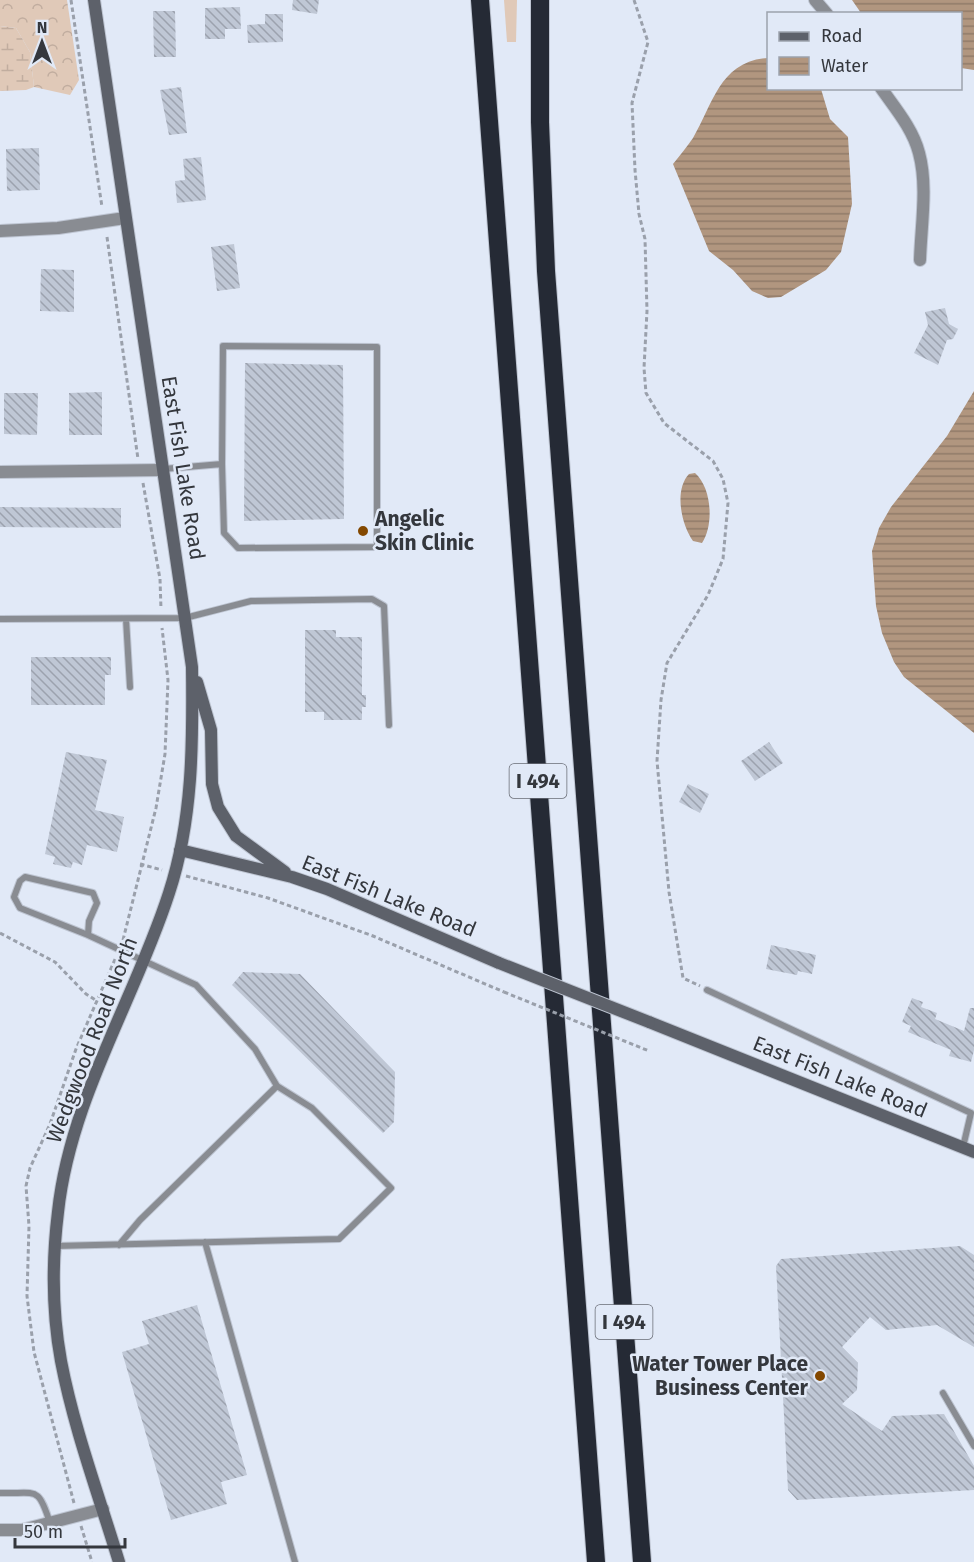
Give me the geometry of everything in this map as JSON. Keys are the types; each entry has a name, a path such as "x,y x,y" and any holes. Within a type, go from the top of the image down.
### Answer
{"highway":[{"name":"I 494","path":"480,0 596,1562"},
{"name":"I 494","path":"540,0 540,123 546,272 642,1562"}],"street":[{"name":"East Fish Lake Road","path":"94,0 192,667 192,754 180,850 292,877 327,889 500,963 968,1149"},
{"path":"815,0 825,12"},
{"path":"882,90 910,132 919,153 922,185 920,260"},
{"path":"0,231 58,228 126,218"},
{"path":"0,472 162,470"},
{"path":"192,667 211,730 212,784 218,807 236,836 292,877"},
{"name":"Wedgwood Road North","path":"119,1562 62,1361 55,1311 55,1246 67,1161 79,1121 143,961 175,873 180,850"},
{"path":"0,1530 22,1530 103,1509"}],"lane":[{"path":"223,346 376,347 377,547 238,548 224,533 222,464 223,346"},
{"path":"162,470 222,464"},
{"path":"0,619 184,618 251,601 372,599 384,606 389,724"},
{"path":"126,619 130,687"},
{"path":"55,1246 339,1239 391,1188 312,1108 277,1086 255,1049 196,985 88,934 20,908 14,897 20,881 25,877 93,893 97,903 89,921 88,934"},
{"path":"707,990 971,1113 968,1149"},
{"path":"119,1245 140,1220 277,1086"},
{"path":"205,1242 295,1562"},
{"path":"943,1393 974,1446"},
{"path":"0,1492 36,1494 43,1499 50,1523"}],"path":[{"path":"71,0 102,207"},
{"path":"634,0 648,42 632,103 636,181 645,239 647,311 644,368 646,393 664,423 713,461 723,479 728,504 723,559 708,595 667,663 661,700 657,761 669,892 683,978 707,990"},
{"path":"140,864 297,908 373,936 649,1051"},
{"path":"0,933 55,962 86,994 97,1001"}],"green space":[{"path":"0,0 67,0 79,80 70,95 34,87 30,52 16,28 0,26"},
{"path":"504,0 517,0 516,42 507,42"},
{"path":"0,26 16,28 30,52 34,87 26,90 0,91"}],"water":[{"path":"852,0 974,0 974,70 962,68 962,12 860,12"},
{"path":"767,58 767,90 821,90 830,119 848,137 852,204 841,252 826,270 781,297 768,298 752,291 733,270 709,251 673,164 693,138 720,86 739,67 752,61"},
{"path":"974,391 974,733 904,677 894,662 882,633 876,606 872,551 879,528 891,507 947,436"},
{"path":"695,473 705,488 710,517 702,543 693,541 685,526 681,507 684,481 689,474"}],"building":[{"path":"293,0 319,0 317,14 292,10"},
{"path":"240,7 241,29 225,29 225,39 205,39 205,8"},
{"path":"153,11 175,11 176,57 154,57"},
{"path":"265,14 283,14 283,42 248,43 247,25 265,24"},
{"path":"181,87 187,133 169,135 160,90"},
{"path":"39,148 40,190 7,191 6,149"},
{"path":"201,157 206,200 177,203 175,181 185,180 183,159"},
{"path":"234,244 240,288 217,291 211,247"},
{"path":"41,269 74,270 74,312 40,311"},
{"path":"945,308 949,324 958,329 953,339 947,340 938,365 914,353 928,325 925,312"},
{"path":"245,363 343,365 344,519 244,521"},
{"path":"102,392 102,435 69,435 69,393"},
{"path":"4,393 38,393 37,435 4,434"},
{"path":"0,507 121,508 121,528 0,527"},
{"path":"305,630 336,630 336,637 362,637 362,695 366,695 366,707 362,707 362,720 324,720 324,712 305,712"},
{"path":"31,657 111,657 111,675 105,675 105,705 31,705"},
{"path":"769,742 783,763 755,781 741,761"},
{"path":"66,752 107,760 95,810 124,817 117,852 87,845 82,865 73,862 71,868 53,864 55,857 45,854"},
{"path":"688,784 709,794 700,813 679,802"},
{"path":"771,945 816,955 812,974 798,971 797,975 766,969"},
{"path":"243,972 300,974 395,1072 394,1122 383,1133 232,985"},
{"path":"912,998 923,1002 921,1007 937,1013 935,1019 964,1031 970,1008 974,1008 974,1050 971,1062 949,1056 951,1050 908,1032 911,1026 902,1022"},
{"name":"Water Tower Place Business Center","path":"960,1246 974,1255 974,1347 937,1325 886,1330 870,1317 842,1347 858,1363 857,1390 842,1404 882,1431 892,1416 944,1414 974,1466 974,1490 797,1500 788,1490 776,1266 781,1259"},
{"path":"197,1305 247,1475 221,1482 227,1504 171,1520 122,1352 149,1344 142,1321"}],"place":[{"name":"Angelic Skin Clinic","path":"363,531"},
{"name":"Water Tower Place Business Center","path":"820,1376"}]}
